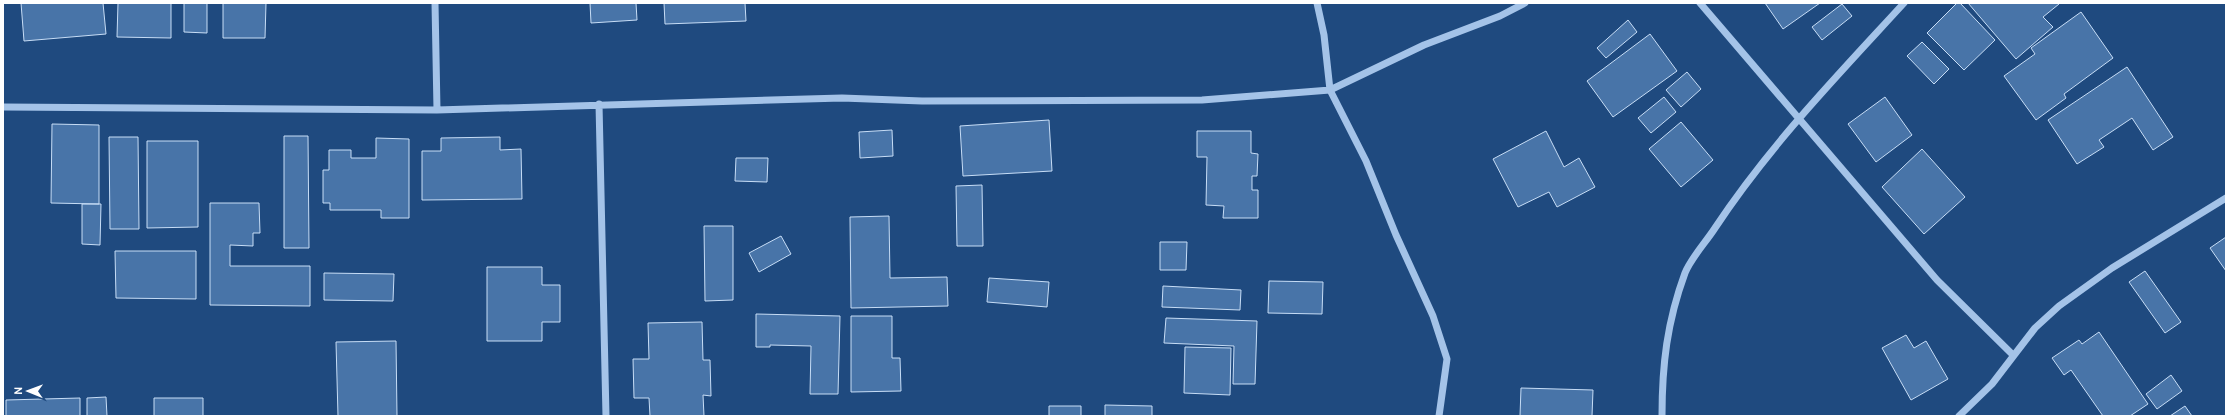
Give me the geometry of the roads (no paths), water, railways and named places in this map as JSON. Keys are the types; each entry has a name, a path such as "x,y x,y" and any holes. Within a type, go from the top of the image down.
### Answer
{"street":[{"path":"435,3 437,110"},
{"path":"1317,3 1324,35 1330,90 1366,161 1396,235 1433,316 1447,359 1440,416"},
{"path":"3,107 437,110 842,98 922,101 1202,100 1330,90 1424,45 1500,16 1525,3"},
{"path":"1700,3 1798,120 1937,280 2013,355"},
{"path":"1662,416 1662,388 1667,332 1686,272 1734,200 1798,120 1904,3"},
{"path":"599,104 606,416"},
{"path":"1959,416 1992,384 2034,328 2059,306 2112,268 2226,198"}]}
